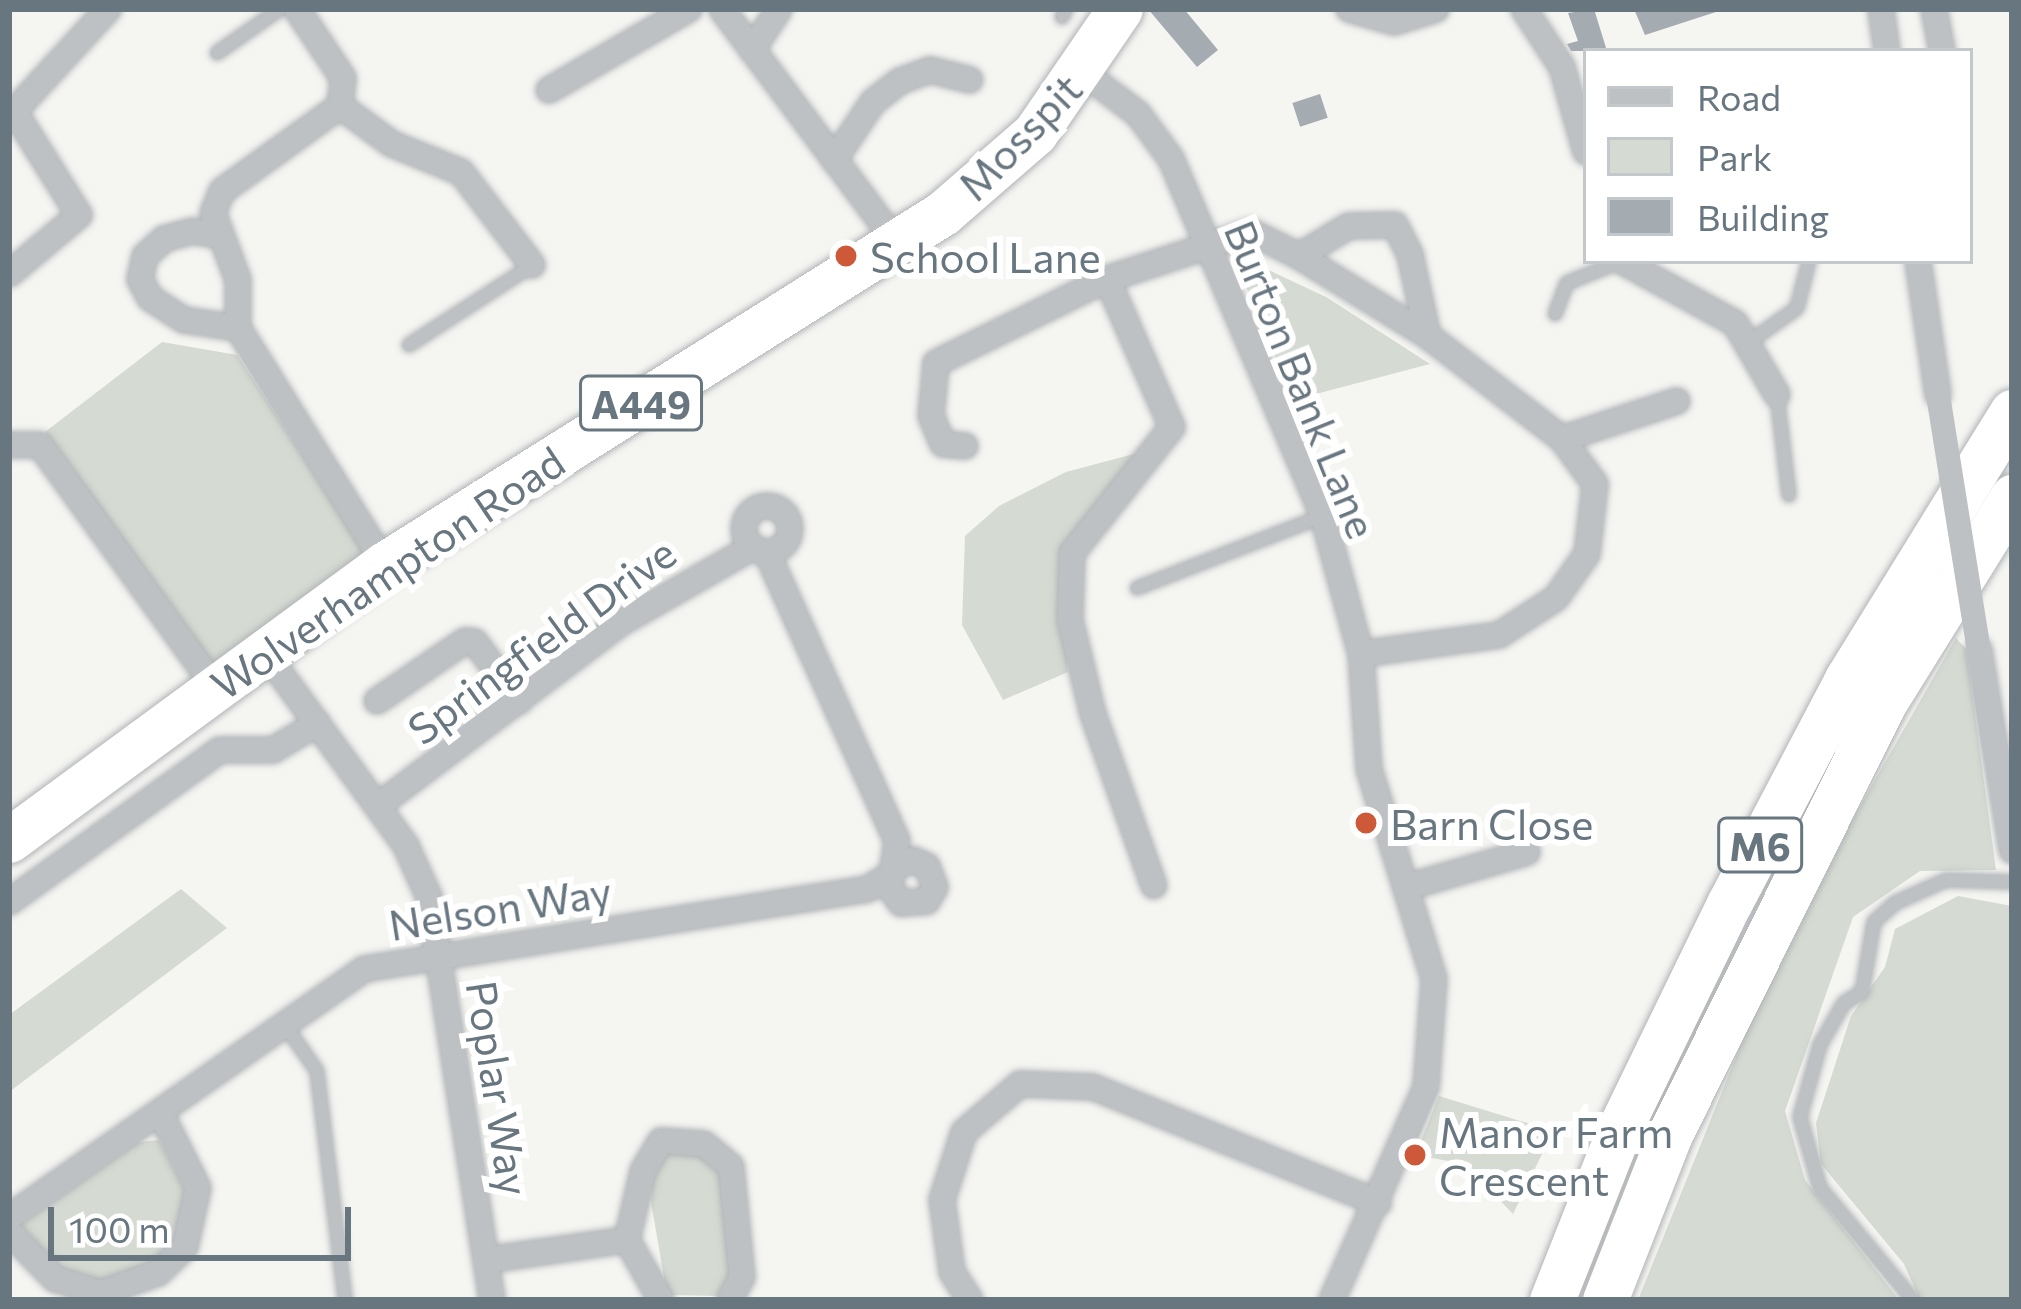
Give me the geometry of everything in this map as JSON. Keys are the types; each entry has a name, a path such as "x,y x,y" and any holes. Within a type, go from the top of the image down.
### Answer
{"highway":[{"name":"Mosspit","path":"897,243 995,170 1084,73 1120,9"},
{"name":"Wolverhampton Road","path":"9,840 385,564 897,243"},
{"name":"M6","path":"1552,1300 1621,1126 1730,902 1847,679 2012,412"},
{"name":"M6","path":"1605,1300 1670,1134 1884,703 2012,497"}],"street":[{"path":"9,274 79,214 12,114 108,9"},
{"path":"297,9 343,78 340,106 222,191 214,201 217,235 238,280 238,328 385,564"},
{"path":"549,90 689,9"},
{"path":"722,9 897,243"},
{"path":"752,50 779,9"},
{"path":"1349,9 1394,22 1436,9"},
{"path":"1524,9 1547,32 1583,141"},
{"path":"1881,9 1887,48"},
{"path":"1934,9 1941,48"},
{"path":"834,160 873,102 900,81 930,70 970,80"},
{"name":"Burton Bank Lane","path":"1084,73 1156,136 1323,516 1360,654 1369,769 1412,886 1434,979 1426,1088 1332,1300"},
{"path":"340,106 392,144 461,172 532,265"},
{"path":"1299,256 1349,226 1395,224 1410,255 1428,336"},
{"path":"217,235 194,230 164,239 145,256 140,279 149,298 184,320 238,328"},
{"path":"965,446 943,444 931,416 936,363 1107,278 1251,232 1299,256 1428,336 1562,439 1595,484 1587,554 1556,598 1498,635 1360,654"},
{"path":"1627,264 1752,340 1777,395"},
{"path":"1918,264 2011,834"},
{"path":"1107,278 1172,428 1072,553 1070,620 1093,714 1154,886"},
{"path":"1562,439 1677,401"},
{"path":"18,442 40,445 214,687"},
{"name":"Springfield Drive","path":"379,806 519,701 616,614 760,550 897,841 893,871"},
{"path":"377,701 465,640 475,642 519,701"},
{"name":"Poplar Way","path":"264,650 379,806 418,869 439,956 492,1300"},
{"path":"9,902 220,750 273,750 318,723"},
{"path":"1412,886 1527,852"},
{"name":"Nelson Way","path":"9,1217 162,1116 364,970 868,889 893,871"},
{"path":"970,1300 952,1272 942,1199 964,1132 1020,1084 1093,1087 1378,1203"},
{"path":"9,1232 55,1279 101,1293 128,1293 158,1273 185,1247 199,1188 162,1116"},
{"path":"661,1300 627,1240 643,1171 661,1141 704,1144 731,1167 742,1277 730,1300"},
{"path":"486,1260 627,1240"}],"lane":[{"path":"217,53 280,9"},
{"path":"1555,314 1567,283 1614,264"},
{"path":"1752,340 1797,308 1808,264"},
{"path":"409,345 532,265"},
{"path":"1777,395 1789,495"},
{"path":"1137,588 1323,516"},
{"path":"1913,1300 1820,1188 1800,1117 1820,1046 1844,1003 1862,992 1874,922 1895,902 1946,880 2012,882"},
{"path":"286,1028 317,1071 345,1300"}],"green space":[{"path":"1232,253 1326,297 1430,364 1293,400"},
{"path":"162,342 237,355 370,559 215,675 45,432"},
{"path":"1145,451 1059,580 1068,672 1003,700 962,625 965,536 999,506 1066,472"},
{"path":"1956,638 1966,649 1996,870 1920,871 1853,917 1785,1111 1805,1180 1899,1300 1638,1300 1782,943"},
{"path":"181,889 227,928 9,1092 9,1015"},
{"path":"1958,896 2012,906 2012,1300 1920,1300 1904,1264 1821,1164 1816,1123 1851,1016 1885,967 1895,929"},
{"path":"1439,1096 1553,1131 1513,1214 1465,1164 1415,1155"},
{"path":"159,1140 187,1194 178,1242 155,1266 105,1283 60,1270 20,1225 138,1142"},
{"path":"663,1149 697,1152 723,1168 742,1277 722,1296 667,1295 651,1202 652,1166"}],"building":[{"path":"1148,9 1184,9 1218,50 1197,67"},
{"path":"1594,9 1606,48 1571,51 1567,44 1578,41 1568,13"},
{"path":"1634,9 1722,9 1722,10 1645,35"},
{"path":"1320,94 1328,118 1300,127 1292,103"}],"place":[{"name":"School Lane","path":"846,256"},
{"name":"Barn Close","path":"1366,823"},
{"name":"Manor Farm Crescent","path":"1415,1155"}]}
